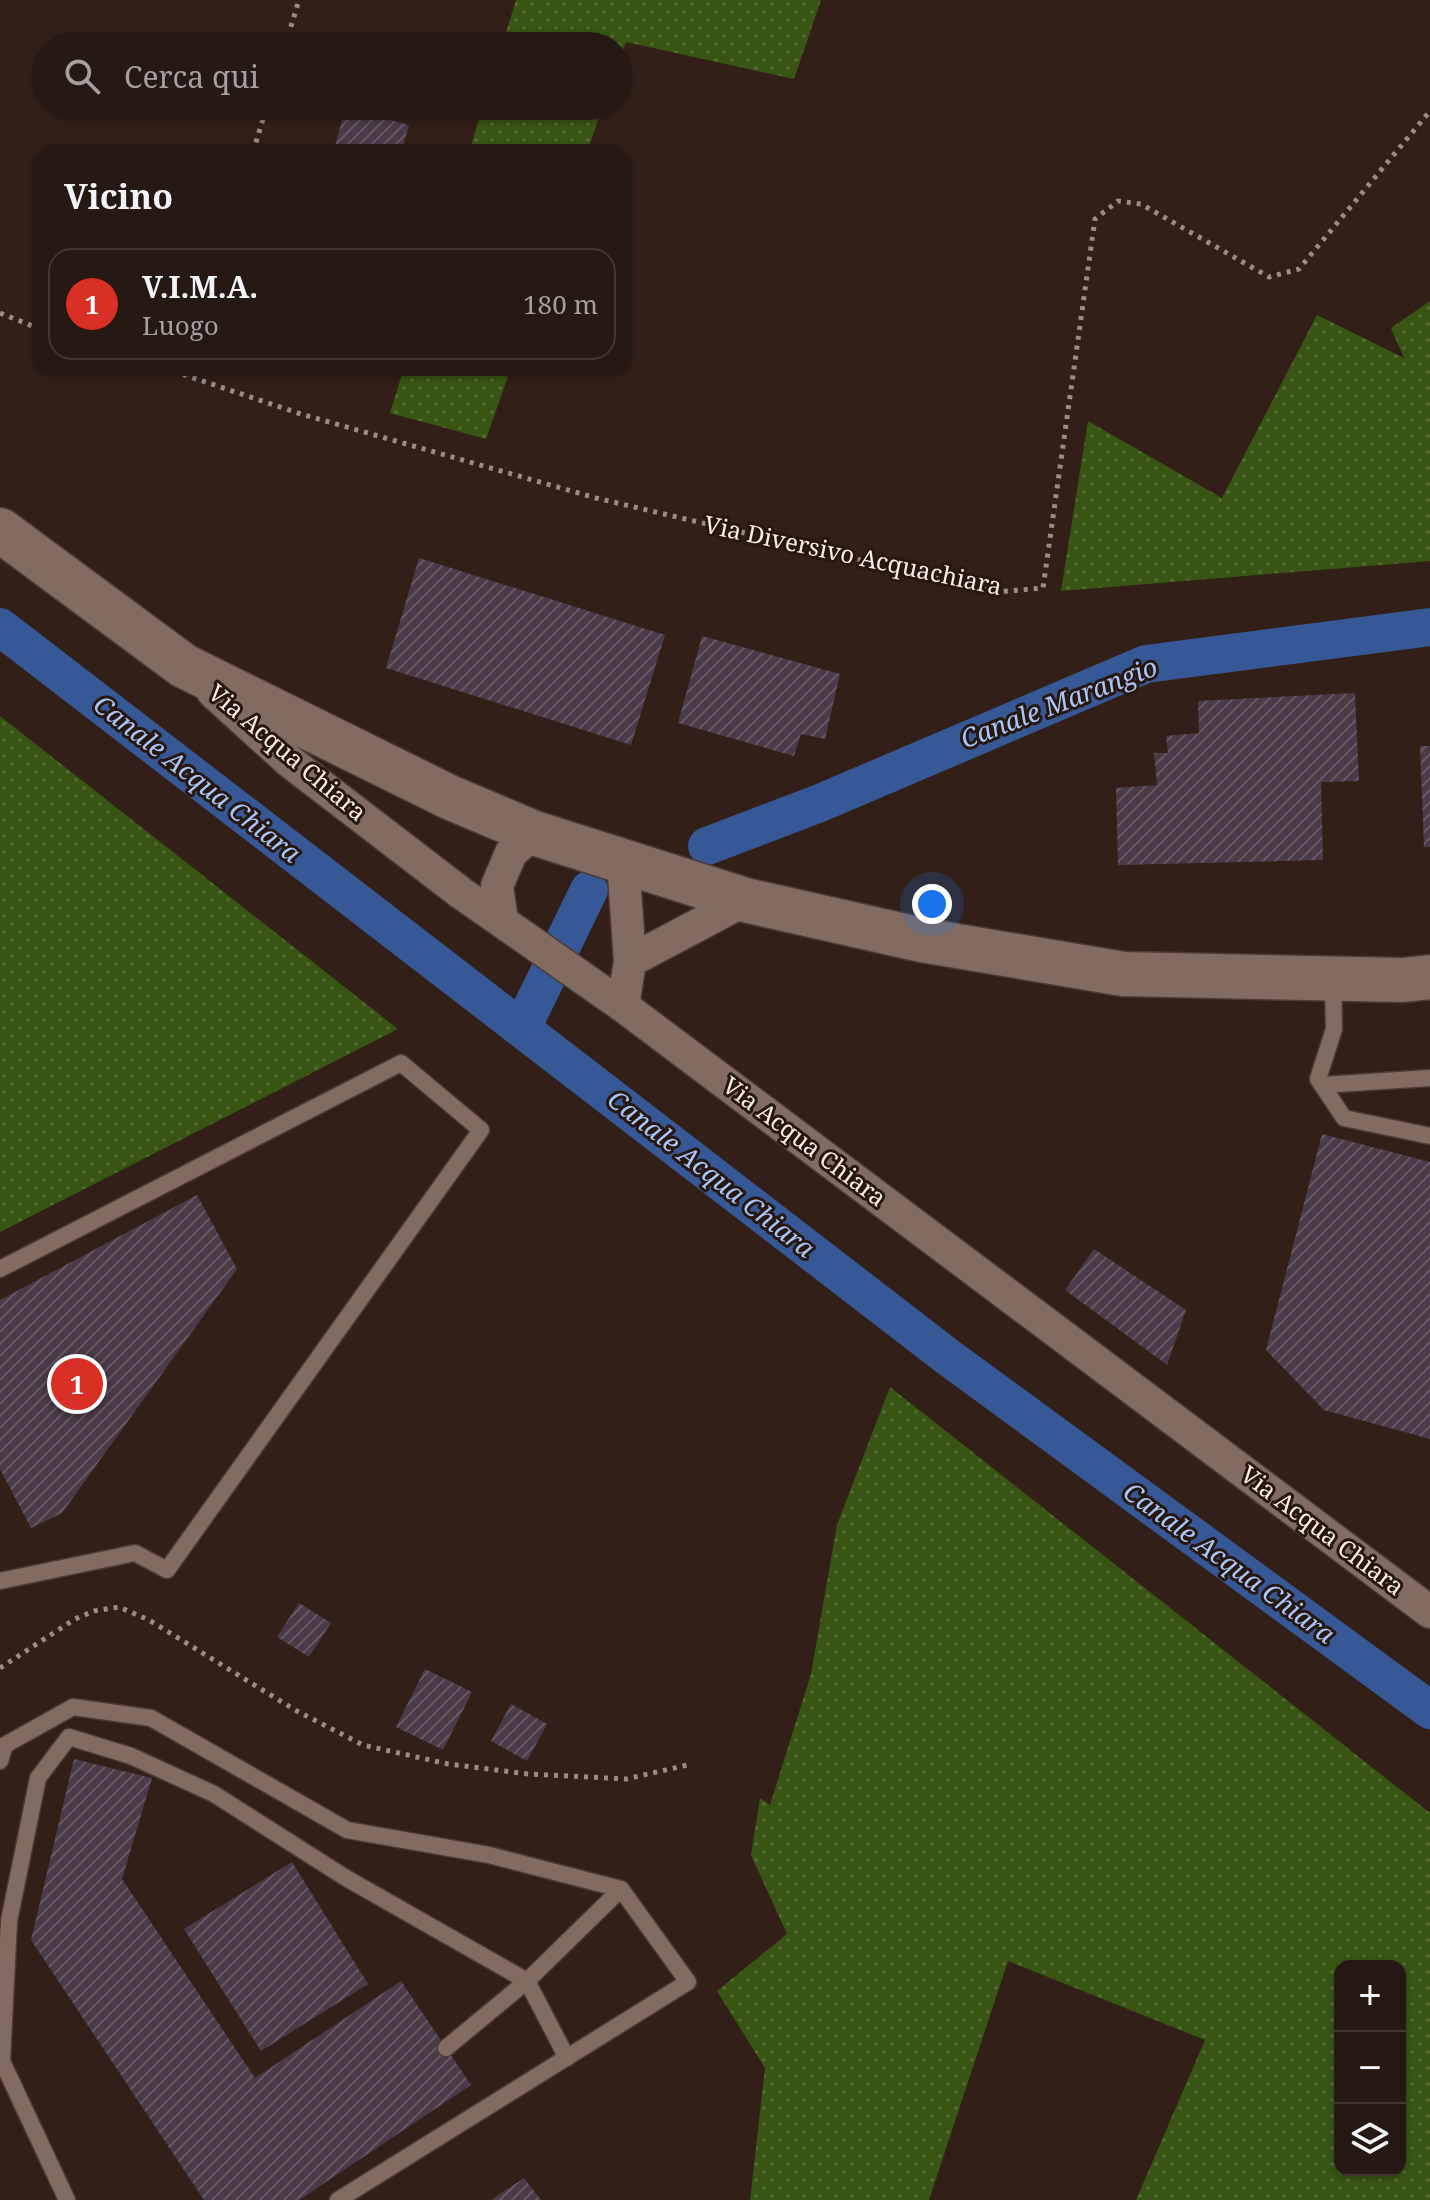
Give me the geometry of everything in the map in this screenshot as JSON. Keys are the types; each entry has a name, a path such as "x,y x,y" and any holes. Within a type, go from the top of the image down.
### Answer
{"main road":[{"path":"0,530 184,666 449,797 534,833 745,900 922,940 1123,974 1403,980 1430,977"}],"street":[{"name":"Via Acqua Chiara","path":"184,666 289,761 536,946 623,1006 1430,1612"},
{"path":"502,921 497,886 511,853 534,833"},
{"path":"623,1006 630,961 653,870"},
{"path":"630,961 745,900"}],"lane":[{"path":"1333,979 1334,1029 1318,1079 1344,1118 1430,1136"},
{"path":"0,1269 401,1063 481,1130 167,1570 135,1553 0,1581"},
{"path":"1322,1085 1430,1078"},
{"path":"0,1761 5,1745 73,1707 151,1718 347,1830 489,1855 621,1889 688,1982 338,2200"},
{"path":"67,2200 1,2058 9,1921 38,1778 69,1737 131,1756 214,1794 346,1878 527,1981 567,2058"},
{"path":"446,2048 527,1981 621,1889"}],"path":[{"path":"289,32 299,0"},
{"name":"Via Diversivo Acquachiara","path":"187,376 301,414 596,498 996,592 1043,588 1095,219 1118,201 1141,204 1269,277 1299,269 1430,111"},
{"path":"255,144 263,120"},
{"path":"0,313 32,326"},
{"path":"0,1668 75,1619 94,1611 119,1607 149,1620 295,1710 363,1745 448,1764 528,1774 626,1779 692,1764"}],"green space":[{"path":"516,0 821,0 794,79 632,43 632,32 506,32"},
{"path":"479,120 598,120 590,144 471,144"},
{"path":"1430,301 1430,561 1061,591 1088,421 1222,498 1317,315 1404,358 1391,328"},
{"path":"402,376 508,376 486,439 390,413"},
{"path":"0,716 398,1029 0,1232"},
{"path":"890,1387 1430,1813 1430,2200 1136,2200 1205,2040 1008,1961 929,2200 750,2200 765,2068 717,1991 787,1934 751,1855 760,1798 770,1805 811,1674 837,1525"}],"building":[{"path":"342,120 392,120 409,125 403,144 335,144"},
{"path":"419,558 665,635 631,745 386,668"},
{"path":"702,636 840,674 825,739 801,734 794,756 678,723"},
{"path":"1355,693 1359,781 1321,782 1323,860 1118,865 1116,788 1157,785 1154,753 1168,753 1166,736 1199,733 1198,701"},
{"path":"1420,746 1430,746 1430,847 1424,847"},
{"path":"1322,1134 1430,1162 1430,1439 1324,1410 1266,1350"},
{"path":"197,1195 237,1269 62,1513 31,1528 0,1469 0,1300"},
{"path":"1094,1249 1186,1310 1167,1365 1065,1290"},
{"path":"299,1603 331,1623 309,1657 277,1637"},
{"path":"425,1669 472,1692 443,1750 396,1727"},
{"path":"511,1704 547,1724 527,1761 491,1741"},
{"path":"74,1759 152,1778 122,1879 255,2078 401,1981 471,2085 299,2200 204,2200 31,1940"},
{"path":"292,1862 368,1984 261,2051 184,1929"},
{"path":"524,2178 541,2200 491,2200"}],"waterway":[{"name":"Canale Acqua Chiara","path":"0,627 948,1357 1430,1710"},
{"name":"Canale Marangio","path":"707,846 820,803 1146,664 1430,627"},
{"name":"Canale Marangio","path":"522,1028 589,890"}],"place":[{"name":"V.I.M.A.","path":"77,1384"}]}
